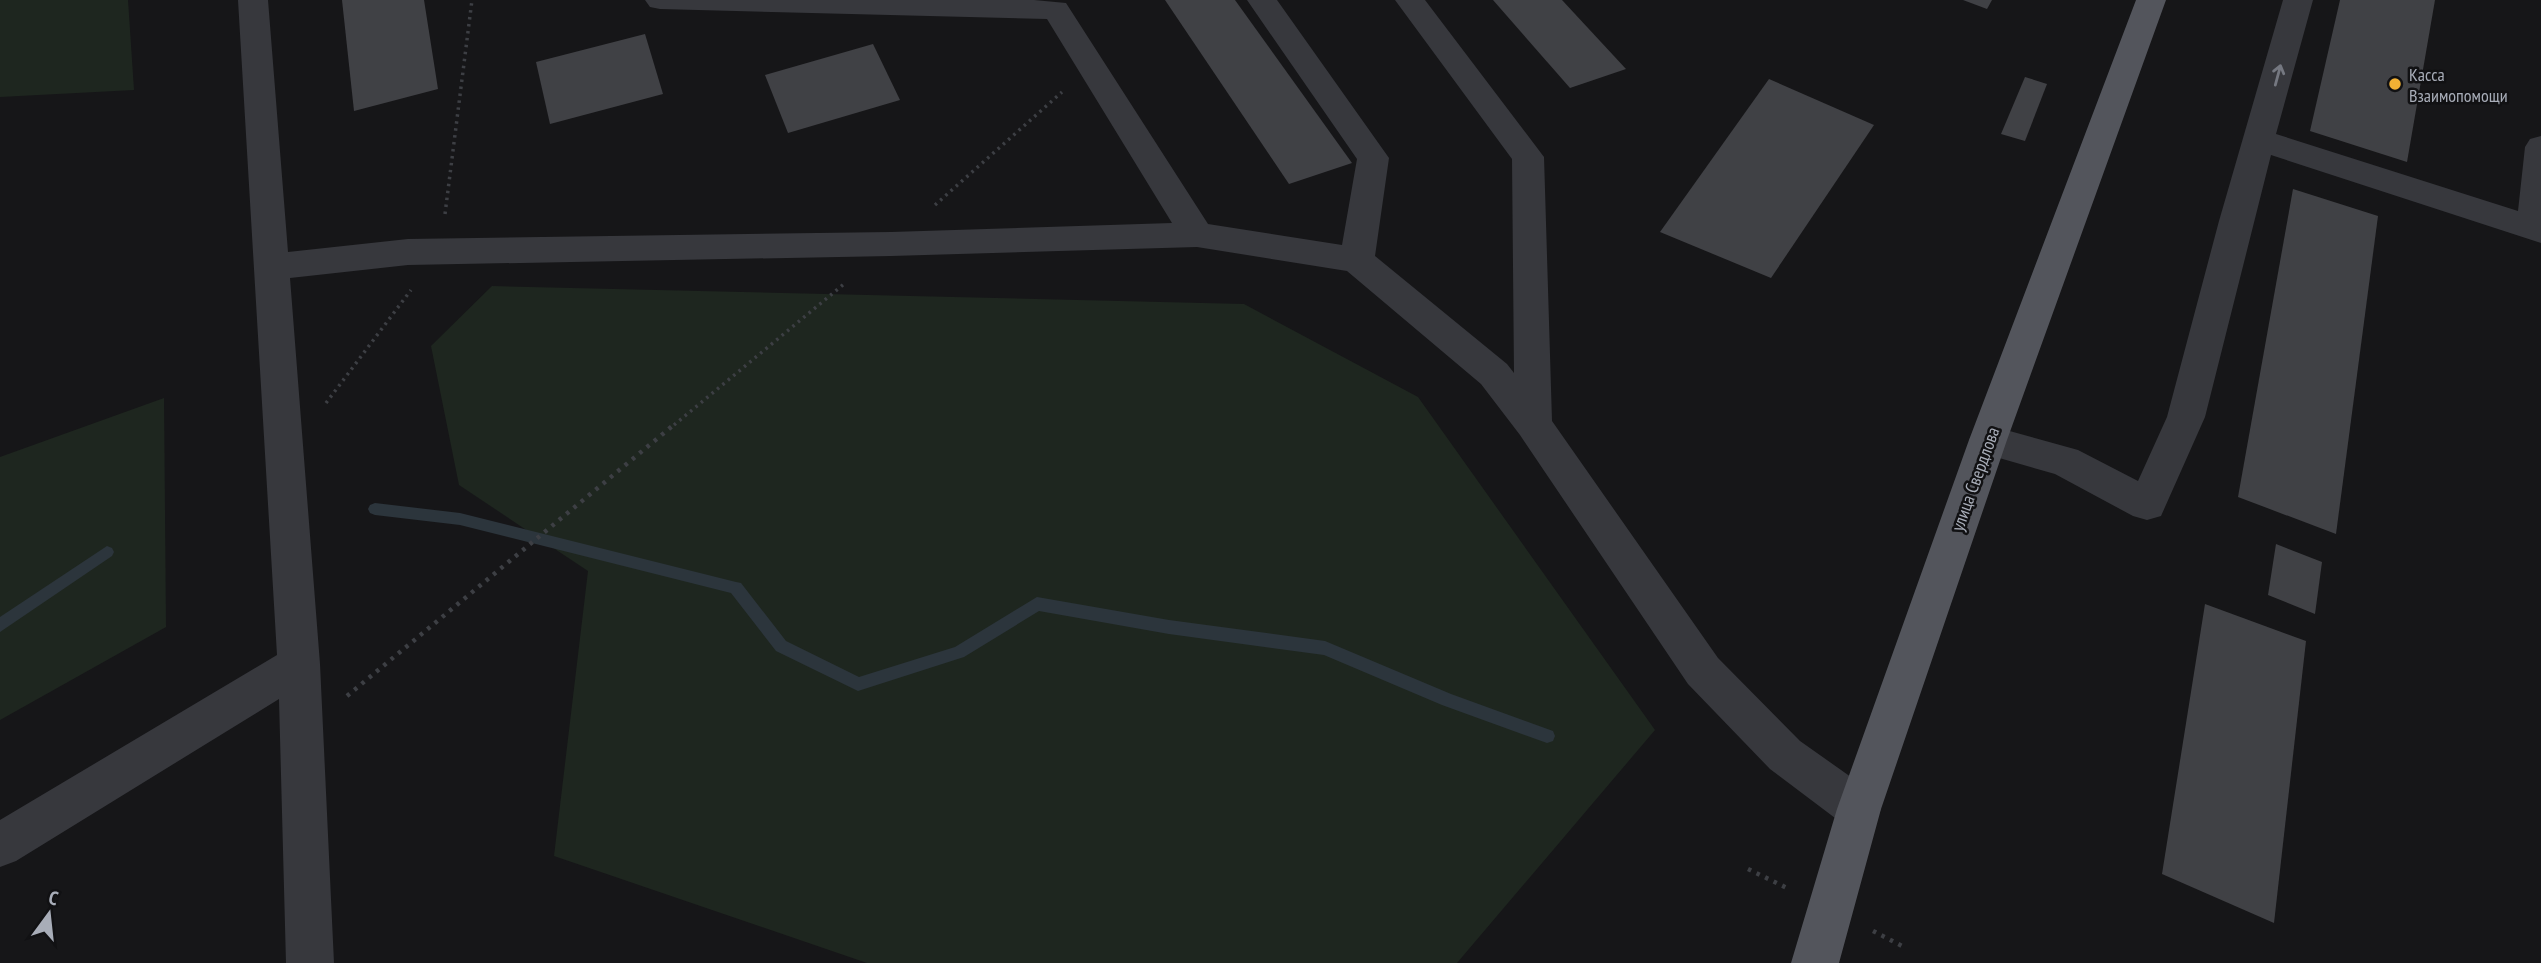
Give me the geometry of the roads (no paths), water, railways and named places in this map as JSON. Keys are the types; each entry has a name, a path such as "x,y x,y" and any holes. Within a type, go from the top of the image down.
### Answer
{"main road":[{"name":"улица Свердлова","path":"1815,963 1858,809 1988,439 2151,0"}],"street":[{"path":"253,0 299,664 310,963"},
{"path":"660,0 1056,10 1197,235"},
{"path":"1262,0 1373,158 1357,260"},
{"path":"1410,0 1528,157 1533,424"},
{"path":"1988,439 2065,461 2147,504 2186,417 2236,221 2298,0"},
{"path":"2259,140 2537,230 2541,147"},
{"path":"270,267 408,252 891,244 1197,235 1357,260 1494,374 1533,424 1703,671 1785,755 1858,809"},
{"path":"0,845 299,664"}],"waterway":[{"path":"375,509 460,519 736,588 781,646 858,684 959,652 1037,604 1169,627 1325,648 1447,700 1547,736"},
{"path":"0,625 107,552"}],"place":[{"name":"Касса Взаимопомощи","path":"2395,84"}]}
